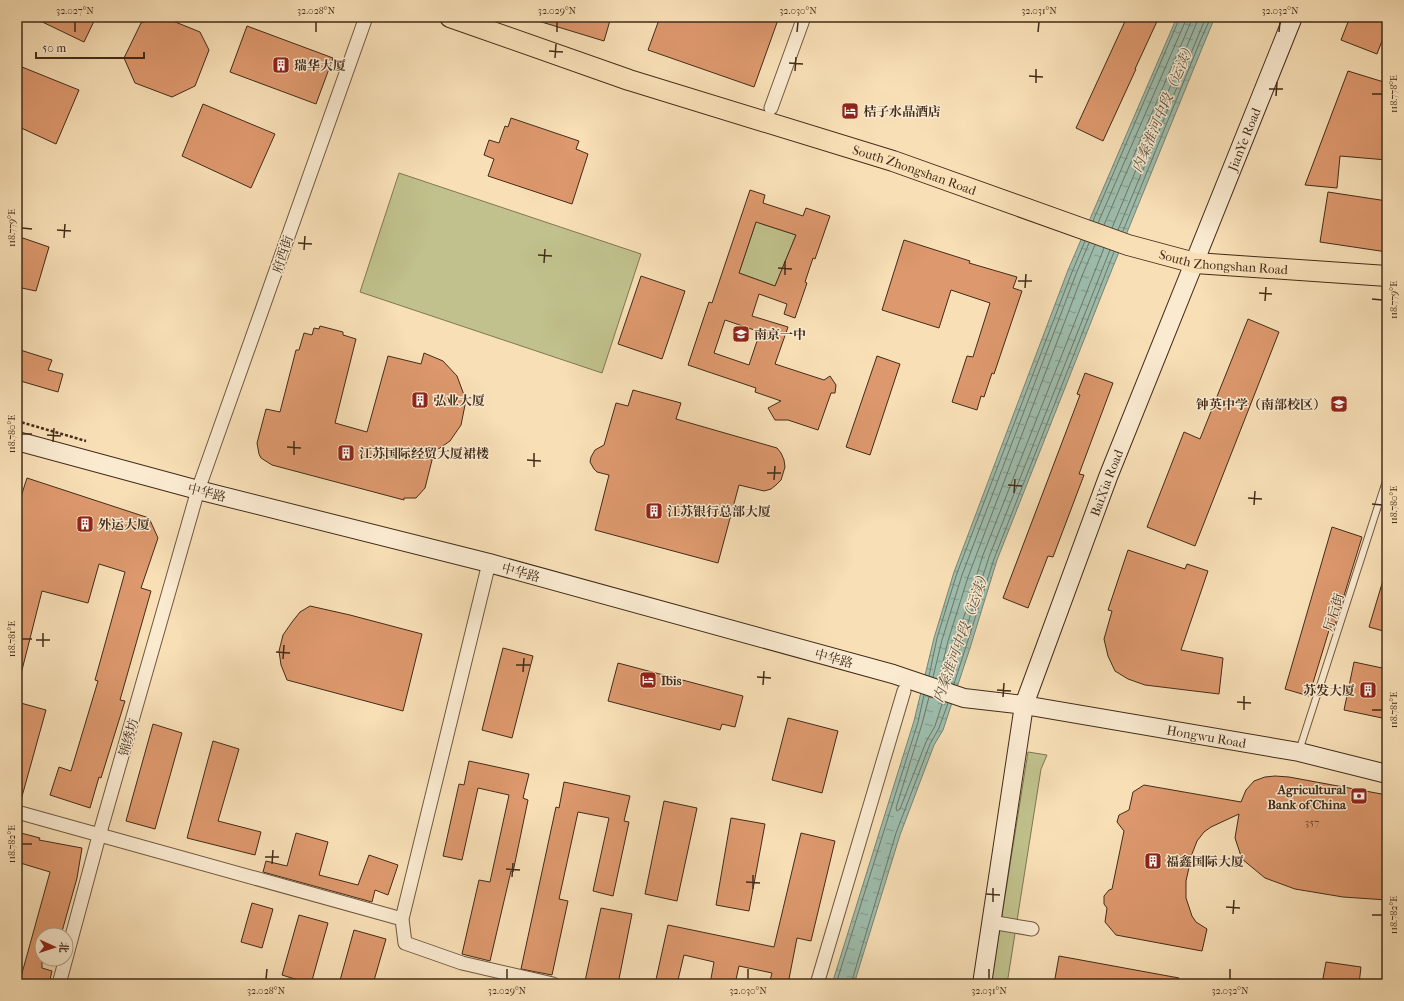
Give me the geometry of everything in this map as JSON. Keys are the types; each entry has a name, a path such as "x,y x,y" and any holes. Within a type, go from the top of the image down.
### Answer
{"main road":[{"name":"JianYe Road","path":"1195,263 1293,17"},
{"name":"South Zhongshan Road","path":"1195,263 1387,276"},
{"name":"BaiXia Road","path":"982,984 1024,705 1108,477 1195,263"},
{"name":"中华路","path":"17,441 198,490 489,563 893,674 964,698 1024,705"},
{"name":"Hongwu Road","path":"1024,705 1299,752 1387,774"}],"street":[{"name":"府西街","path":"198,490 366,17"},
{"path":"771,108 804,17"},
{"name":"锦绣坊","path":"59,984 99,836 198,490"},
{"path":"489,563 402,919 405,943 462,963 553,984"},
{"path":"817,984 904,691"},
{"path":"17,812 402,919"},
{"path":"991,922 1032,929"}],"lane":[{"path":"450,17 630,80 893,161 1128,245 1195,263"},
{"name":"厅后街","path":"1299,752 1387,478"}],"green space":[{"path":"399,173 641,254 602,373 360,292"},
{"path":"756,222 796,235 775,286 739,273"},
{"path":"1028,752 1047,755 1041,769 1007,984 991,984"}],"water":[{"name":"内秦淮河中段（运渎）","path":"1177,17 1215,17 1106,284 997,560 943,730 934,745 900,835 854,984 832,984 914,721 934,638 954,572 1068,270"}],"building":[{"path":"32,17 96,17 84,42"},
{"path":"163,17 200,32 209,50 195,86 172,97 135,83 124,58 141,23"},
{"path":"536,17 611,17 604,41 535,20"},
{"path":"660,17 779,17 754,87 648,50"},
{"path":"1127,17 1159,17 1103,141 1076,128"},
{"path":"1350,17 1387,17 1387,28 1377,54 1341,40"},
{"name":"瑞华大厦","path":"247,26 333,58 316,104 230,72"},
{"path":"17,65 79,90 56,144 17,126"},
{"path":"1348,71 1387,83 1387,160 1340,156 1337,188 1305,185"},
{"path":"203,104 275,134 251,188 182,156"},
{"path":"511,118 579,141 576,149 588,154 572,204 488,176 494,159 484,155 489,140 499,143 505,126 508,127"},
{"path":"750,190 765,195 763,203 803,216 806,208 830,216 815,259 813,258 805,282 807,283 795,318 784,314 787,304 759,294 752,316 788,327 775,364 824,380 830,376 836,385 835,393 831,393 818,430 788,420 775,420 768,408 781,401 755,392 756,388 688,365 709,302 712,303","holes":["756,222 796,235 775,286 739,273","725,320 760,332 749,365 714,353"]},
{"path":"1328,192 1387,201 1387,252 1320,242"},
{"path":"17,236 49,247 36,291 17,287"},
{"path":"904,240 970,261 969,263 1017,277 1013,288 1022,291 994,374 992,373 984,397 981,396 977,410 952,402 967,356 973,357 990,303 951,290 939,328 882,310"},
{"path":"641,276 685,291 662,359 618,344"},
{"path":"1248,319 1279,332 1195,546 1147,527 1184,432 1200,439"},
{"path":"320,326 343,332 343,335 356,339 335,423 367,432 388,356 421,364 424,353 443,361 457,376 464,395 465,405 461,425 450,441 434,452 425,488 416,498 404,498 404,500 272,465 261,458 257,443 266,409 280,412 296,350 299,350 304,333 312,335 314,328 319,329"},
{"path":"17,349 52,360 48,370 63,374 58,392 17,380"},
{"path":"877,356 900,364 870,455 846,447"},
{"path":"1085,373 1113,383 1079,474 1084,475 1053,557 1048,556 1028,608 1003,598 1080,395 1077,394"},
{"path":"633,390 681,403 676,419 777,448 781,453 785,467 781,480 771,489 764,491 739,485 718,563 595,530 609,475 597,472 594,469 590,462 591,457 595,450 604,445 616,403 628,406"},
{"path":"27,478 149,518 158,538 141,588 151,591 120,700 125,701 90,808 50,795 59,767 71,771 98,681 95,680 125,572 99,564 88,603 42,591 21,674 17,674 17,509"},
{"path":"1332,527 1362,537 1334,628 1330,627 1309,696 1285,689"},
{"path":"1128,550 1185,569 1187,564 1208,571 1181,650 1223,658 1219,694 1145,685 1128,679 1115,671 1108,656 1104,639 1112,611 1108,610"},
{"path":"1384,577 1387,578 1387,632 1369,627"},
{"path":"310,606 422,634 403,711 287,680 281,665 279,651 283,635 300,612"},
{"path":"503,648 533,656 512,738 482,730"},
{"name":"苏发大厦","path":"1354,662 1387,669 1387,719 1344,710"},
{"path":"618,663 743,696 735,727 722,724 720,730 608,701"},
{"path":"17,702 46,710 21,800 17,799"},
{"path":"788,718 838,731 822,793 772,780"},
{"path":"153,724 182,733 155,829 126,821"},
{"path":"213,741 239,749 218,821 261,832 255,855 187,838"},
{"path":"469,761 529,774 523,798 528,800 513,872 511,871 490,961 462,954 479,880 490,882 509,795 478,788 462,860 443,856 459,784 464,785"},
{"path":"1265,777 1289,777 1387,795 1387,900 1343,897 1295,889 1265,878 1242,859 1235,838 1239,814 1211,827 1204,832 1197,841 1192,854 1186,881 1186,898 1192,916 1196,922 1207,929 1202,951 1116,935 1105,922 1107,908 1104,904 1104,896 1109,890 1112,889 1124,831 1117,822 1119,815 1129,810 1133,792 1144,785 1241,802 1246,790 1254,781"},
{"path":"564,782 630,796 624,821 629,822 613,896 593,891 609,818 578,812 559,899 568,901 552,975 521,969 556,807 559,808"},
{"path":"664,801 697,808 677,901 645,894"},
{"path":"731,818 765,824 749,911 716,905"},
{"path":"17,832 40,838 39,840 82,848 77,878 63,927 35,927 50,872 17,862"},
{"path":"296,833 328,842 319,875 358,885 369,855 398,865 388,895 375,890 372,902 263,872 266,861 287,866"},
{"path":"801,833 835,841 811,941 797,938 788,984 769,984 772,973 739,966 735,984 710,984 714,962 684,955 677,984 655,984 668,925 774,947"},
{"path":"252,903 273,909 262,948 241,942"},
{"path":"601,908 632,914 618,984 599,984 585,981"},
{"path":"299,915 328,923 311,984 282,975"},
{"path":"34,930 34,967 42,967 52,971 49,984 19,984"},
{"path":"354,930 386,939 373,984 339,984"},
{"path":"1059,956 1179,978 1178,984 1054,984"},
{"path":"1326,962 1361,967 1359,984 1322,984"}],"place":[{"name":"瑞华大厦","path":"281,65"},
{"name":"桔子水晶酒店","path":"850,111"},
{"name":"南京一中","path":"741,334"},
{"name":"弘业大厦","path":"420,400"},
{"name":"钟英中学（南部校区）","path":"1339,404"},
{"name":"江苏国际经贸大厦裙楼","path":"346,453"},
{"name":"江苏银行总部大厦","path":"654,511"},
{"name":"外运大厦","path":"85,524"},
{"name":"Ibis","path":"648,680"},
{"name":"苏发大厦","path":"1368,690"},
{"name":"Agricultural Bank of China","path":"1359,796"},
{"name":"福鑫国际大厦","path":"1153,861"}]}
